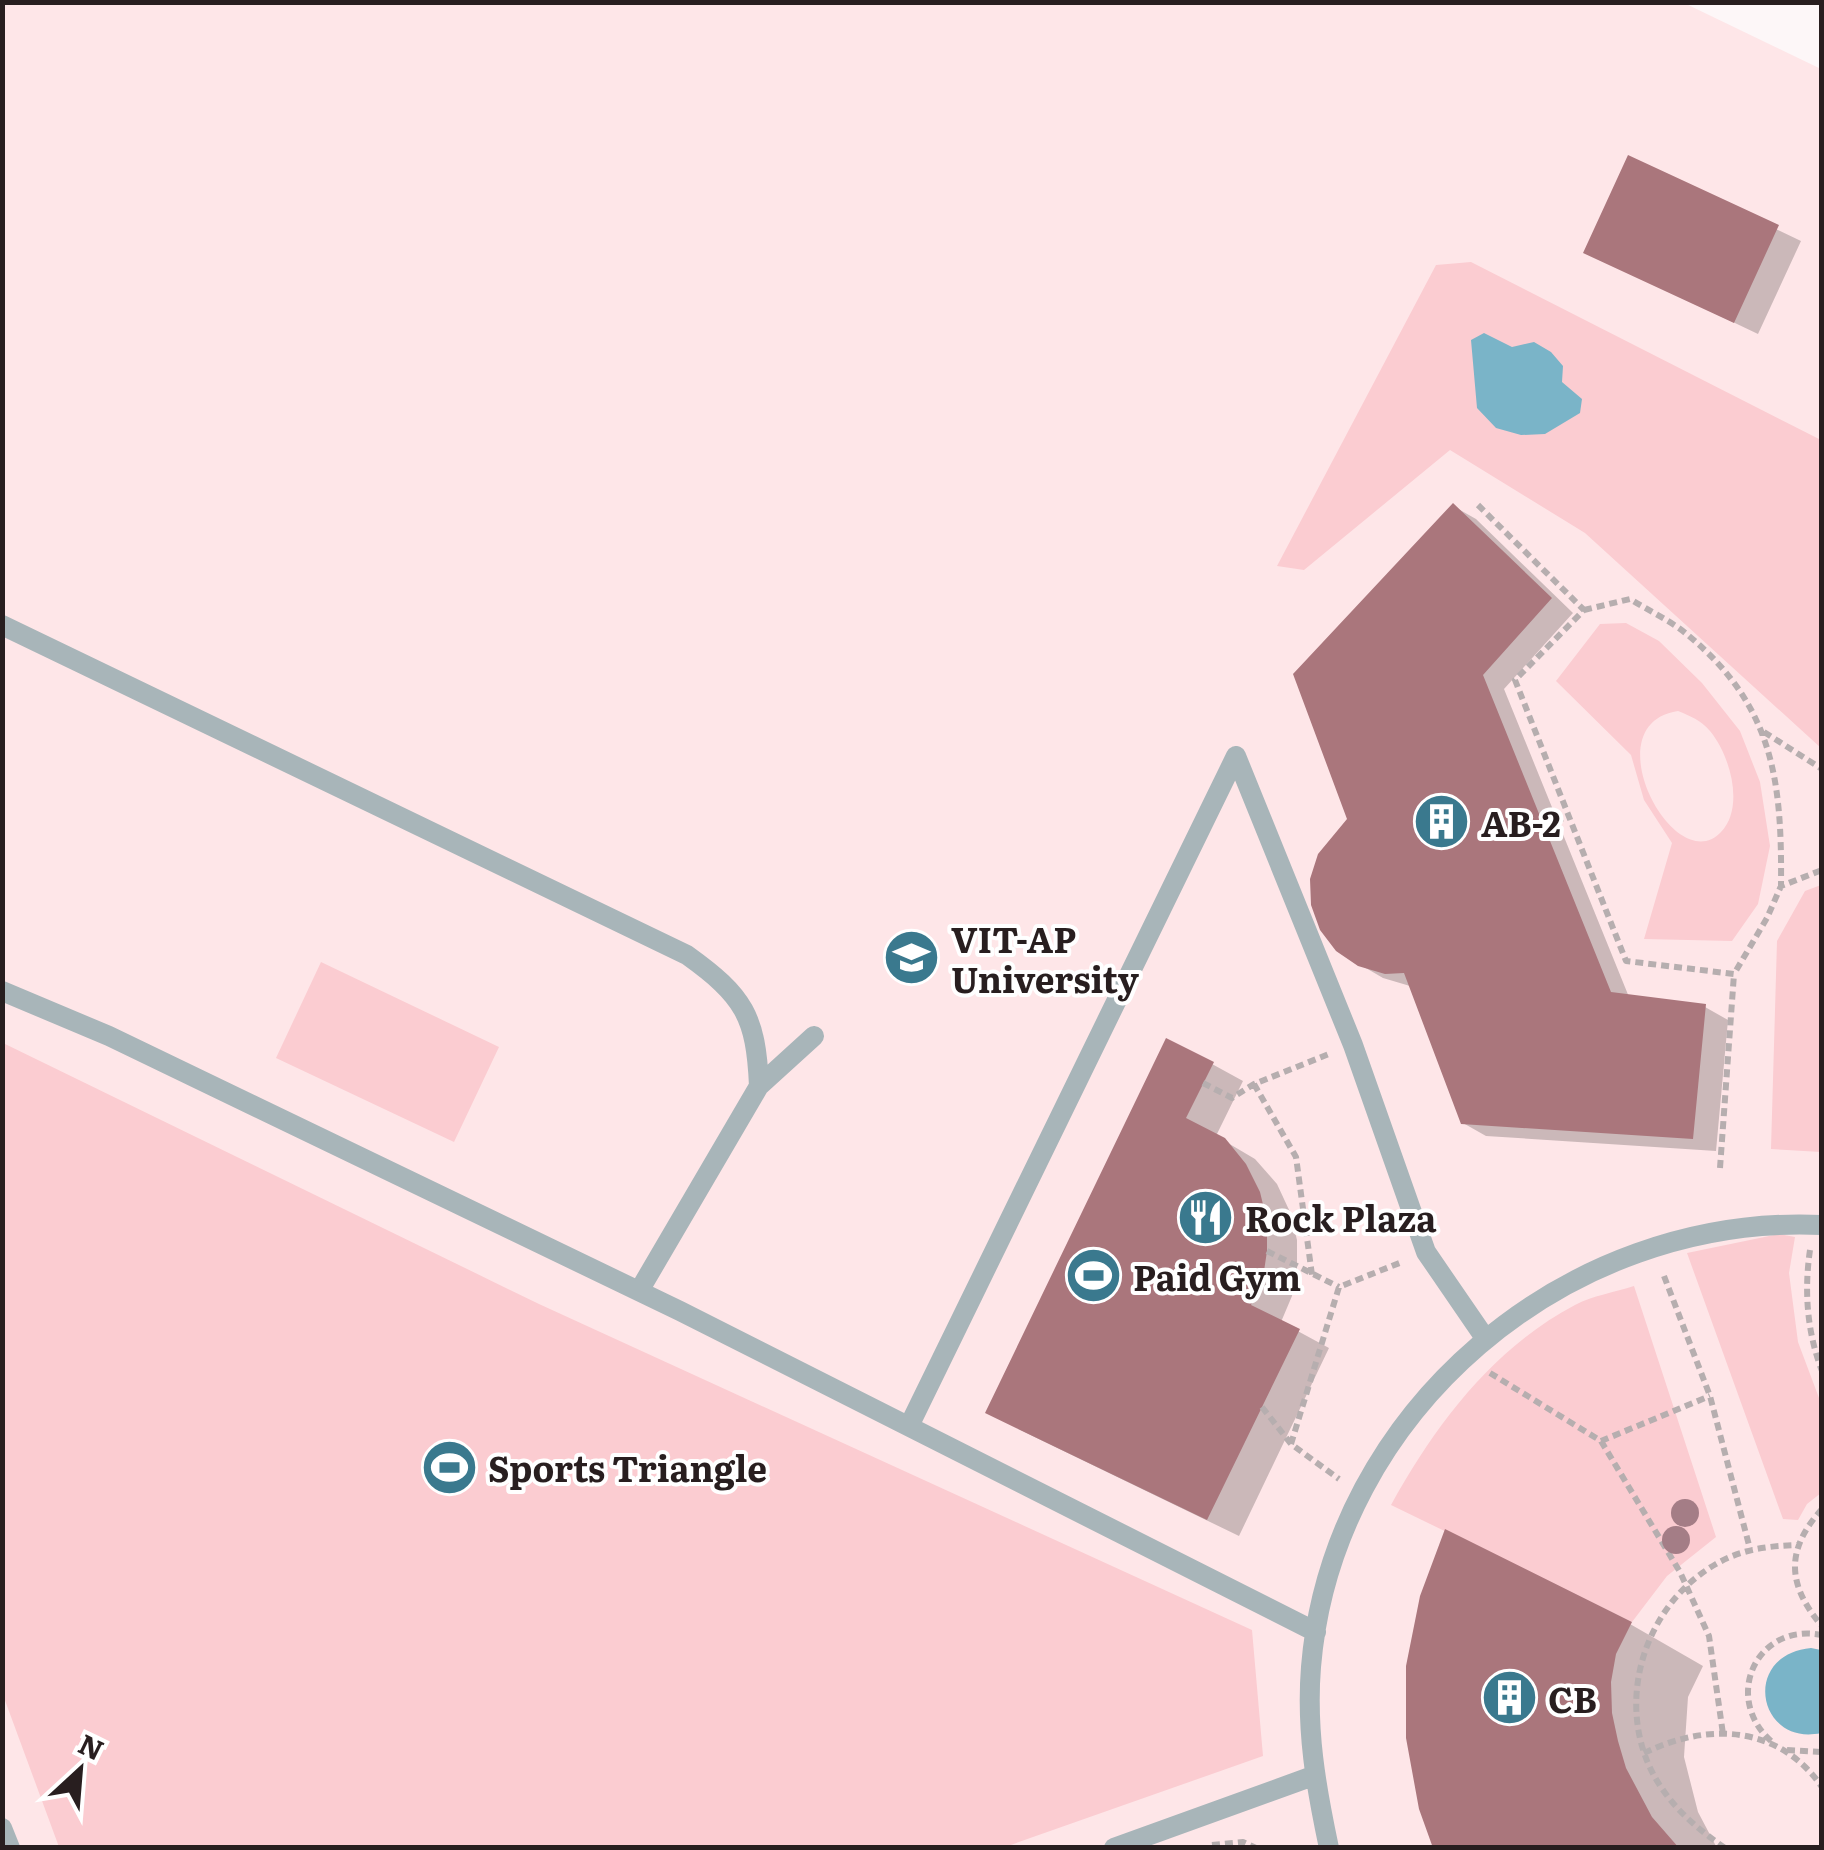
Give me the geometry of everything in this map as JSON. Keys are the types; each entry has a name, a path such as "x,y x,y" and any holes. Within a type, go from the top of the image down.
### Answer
{"lane":[{"path":"2,625 687,955 716,976 746,1010 754,1030 759,1086"},
{"path":"909,1426 1236,756 1353,1045 1426,1252 1484,1338"},
{"path":"2,991 109,1036 639,1292 1316,1632"},
{"path":"639,1292 759,1086 814,1036"},
{"path":"1329,1848 1313,1776 1309,1722 1316,1632 1333,1561 1360,1494 1389,1445 1424,1398 1484,1338 1536,1300 1578,1277 1652,1246 1733,1229 1819,1225"},
{"path":"1114,1848 1313,1776"},
{"path":"2,1828 10,1848"}],"path":[{"path":"1478,505 1584,610"},
{"path":"1720,1168 1734,974 1781,886 1774,765 1755,711 1728,674 1688,634 1630,599 1584,610 1515,680 1626,960 1734,974"},
{"path":"1762,731 1822,769"},
{"path":"1544,826 1569,816"},
{"path":"1781,886 1822,870"},
{"path":"1203,1083 1232,1098 1254,1084 1353,1045"},
{"path":"1254,1084 1296,1158 1312,1275"},
{"path":"1819,1225 1805,1284 1814,1350 1822,1372"},
{"path":"1652,1246 1710,1396 1751,1550"},
{"path":"1267,1252 1339,1286 1426,1252"},
{"path":"1291,1444 1339,1286"},
{"path":"1464,1357 1601,1442 1687,1586 1709,1636 1723,1734"},
{"path":"1601,1442 1710,1396"},
{"path":"1262,1407 1291,1444 1360,1494"},
{"path":"1822,1510 1807,1526 1794,1561 1798,1593 1822,1626"},
{"path":"1725,1847 1675,1806 1657,1781 1644,1752 1637,1722 1636,1691 1642,1660 1653,1631 1670,1604 1716,1564 1751,1550 1798,1545"},
{"path":"1822,1635 1796,1634 1780,1639 1757,1660 1750,1674 1748,1706 1762,1732 1774,1743 1803,1753 1822,1752"},
{"path":"1644,1752 1682,1736 1723,1734 1774,1743"},
{"path":"1786,1749 1820,1783"},
{"path":"1206,1848 1243,1842 1256,1848"}],"shaded area":[{"name":"VIT-AP University","path":"1682,2 1821,69 1821,1847 3,1848 3,3"},
{"path":"1471,262 1821,440 1821,748 1585,533 1450,450 1304,570 1277,566 1436,265"},
{"path":"1626,623 1659,641 1702,683 1740,731 1760,782 1770,846 1758,904 1732,941 1644,939 1672,843 1644,800 1631,755 1556,681 1600,624","holes":["1678,711 1710,731 1724,753 1732,781 1728,821 1721,832 1702,841 1683,836 1664,819 1641,768 1642,742 1653,722"]},
{"path":"1821,885 1821,1152 1771,1149 1777,941 1805,891"},
{"path":"321,962 499,1047 454,1142 276,1058"},
{"name":"Sports Triangle","path":"3,1043 539,1304 1252,1630 1263,1756 1005,1847 59,1847 3,1695"},
{"path":"1779,1234 1795,1237 1789,1273 1798,1342 1822,1406 1821,1493 1807,1504 1798,1520 1783,1519 1687,1253"},
{"path":"1634,1286 1716,1537 1667,1576 1632,1622 1391,1505 1447,1418 1492,1366 1545,1323 1575,1305"}],"water":[{"path":"1484,333 1512,347 1534,342 1551,352 1563,366 1562,382 1582,399 1580,413 1545,434 1521,435 1496,428 1477,408 1471,340"},
{"path":"1811,1648 1821,1650 1821,1733 1800,1734 1783,1727 1771,1714 1766,1682 1774,1666 1788,1654"}],"building":[{"path":"1628,155 1779,225 1734,323 1583,253"},
{"name":"AB-2","path":"1453,503 1552,598 1483,675 1611,992 1706,1004 1693,1139 1461,1124 1404,973 1385,974 1358,966 1336,951 1320,930 1311,905 1310,879 1318,854 1347,819 1293,674"},
{"path":"1166,1038 1214,1062 1186,1118 1225,1138 1246,1164 1260,1192 1267,1221 1267,1251 1263,1278 1251,1305 1300,1329 1207,1520 985,1413"},
{"name":"CB","path":"1445,1529 1632,1622 1616,1654 1611,1682 1612,1713 1626,1768 1652,1817 1679,1848 1433,1848 1419,1809 1406,1738 1406,1666 1420,1596"}],"place":[{"name":"AB-2","path":"1442,822"},
{"name":"VIT-AP University","path":"912,958"},
{"name":"Rock Plaza","path":"1206,1217"},
{"name":"Paid Gym","path":"1094,1276"},
{"name":"Sports Triangle","path":"449,1467"},
{"name":"CB","path":"1509,1698"}]}
